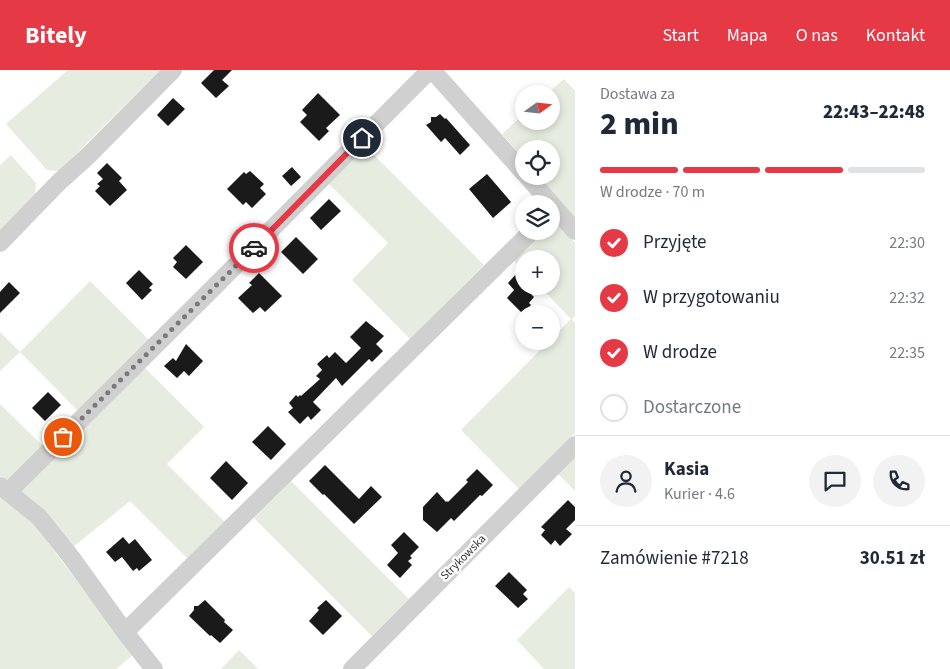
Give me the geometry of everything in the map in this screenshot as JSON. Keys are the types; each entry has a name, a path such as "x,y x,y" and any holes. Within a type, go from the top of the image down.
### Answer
{"street":[{"path":"0,243 173,70"},
{"path":"154,669 71,557 38,517 4,489 213,288 431,70 515,163"},
{"path":"534,185 542,195"},
{"path":"560,217 575,231"},
{"path":"125,632 523,240"},
{"name":"Strykowska","path":"352,669 575,446"}],"shaded area":[{"path":"68,70 160,70 59,171 47,170 6,124"},
{"path":"564,79 575,91 575,218 560,200 560,195 555,195 547,185 560,185 560,140 515,140 515,149 502,134 515,122 515,130 560,130 560,85 557,85"},
{"path":"366,147 484,265 410,339 352,280 388,243 329,184"},
{"path":"11,155 36,183 35,195 0,230 0,165"},
{"path":"560,226 575,243 575,316 572,319 575,323 575,433 519,489 461,430 540,350 560,350 560,330 571,319 560,308 560,305 557,305 548,295 560,295 560,250 523,250 533,240 560,240"},
{"path":"90,281 149,340 78,411 20,352"},
{"path":"0,332 20,352 0,371"},
{"path":"145,368 204,427 167,464 226,523 189,560 130,501 72,548 20,492"},
{"path":"0,404 43,446 7,482 0,476"},
{"path":"575,457 575,491 558,474"},
{"path":"291,481 409,599 372,636 254,518"},
{"path":"0,497 33,523 133,655 116,669 0,669"},
{"path":"569,587 575,593 575,669 544,669 517,640"},
{"path":"239,650 258,669 221,669"}],"building":[{"path":"214,70 232,70 222,80 229,86 216,98 201,83"},
{"path":"318,93 340,115 326,128 329,131 319,141 300,122 307,115 302,110"},
{"path":"173,98 185,109 168,126 157,115"},
{"path":"440,114 446,118 470,145 460,155 445,138 441,142 426,125 431,122 431,117 436,117"},
{"path":"107,163 122,178 119,181 127,190 110,206 95,191 100,186 97,184 103,179 97,173"},
{"path":"292,167 301,177 291,186 282,176"},
{"path":"250,171 264,184 260,188 266,194 252,208 246,202 243,205 227,189 244,172 246,174"},
{"path":"487,174 511,202 493,218 469,189"},
{"path":"329,199 341,211 321,230 310,218"},
{"path":"296,237 318,259 303,274 281,252"},
{"path":"186,245 203,262 186,279 173,267 177,262 173,258"},
{"path":"139,270 153,284 149,288 152,290 142,300 126,283"},
{"path":"259,273 282,296 265,312 260,307 253,313 238,298 252,285 249,283"},
{"path":"515,275 515,295 532,295 534,297 529,303 531,305 515,306 507,298 514,290 508,283"},
{"path":"9,282 20,293 0,313 0,292"},
{"path":"366,321 384,336 376,344 383,351 372,362 369,359 342,386 336,378 313,402 321,410 311,420 308,416 300,424 288,412 293,408 289,403 296,395 298,397 301,396 320,379 316,376 322,370 317,364 327,355 329,358 335,352 346,363 361,348 350,337"},
{"path":"186,344 203,361 189,376 184,371 177,378 164,366 173,358 176,361"},
{"path":"48,392 61,405 45,421 32,408"},
{"path":"268,426 286,444 271,460 252,442"},
{"path":"226,461 248,483 232,500 210,478"},
{"path":"325,465 359,499 371,486 382,497 354,524 309,481"},
{"path":"477,469 493,485 454,521 451,518 437,532 423,520 423,507 437,492 448,502 468,482 466,480"},
{"path":"568,500 575,507 575,520 566,529 572,534 560,546 555,540 551,545 541,535 545,530 541,527"},
{"path":"404,532 419,547 410,556 412,558 408,561 412,565 400,578 387,565 398,553 391,545"},
{"path":"123,537 129,544 135,539 152,560 139,571 137,568 133,571 122,557 115,562 106,552"},
{"path":"509,572 527,590 523,594 528,599 518,608 495,586"},
{"path":"205,600 233,630 220,643 189,616 194,610 194,606 198,606"},
{"path":"326,600 342,616 323,635 309,621 319,610 317,608"}],"way so far":[{"path":"63,437 254,248"}],"route":[{"path":"254,248 362,138"}]}
